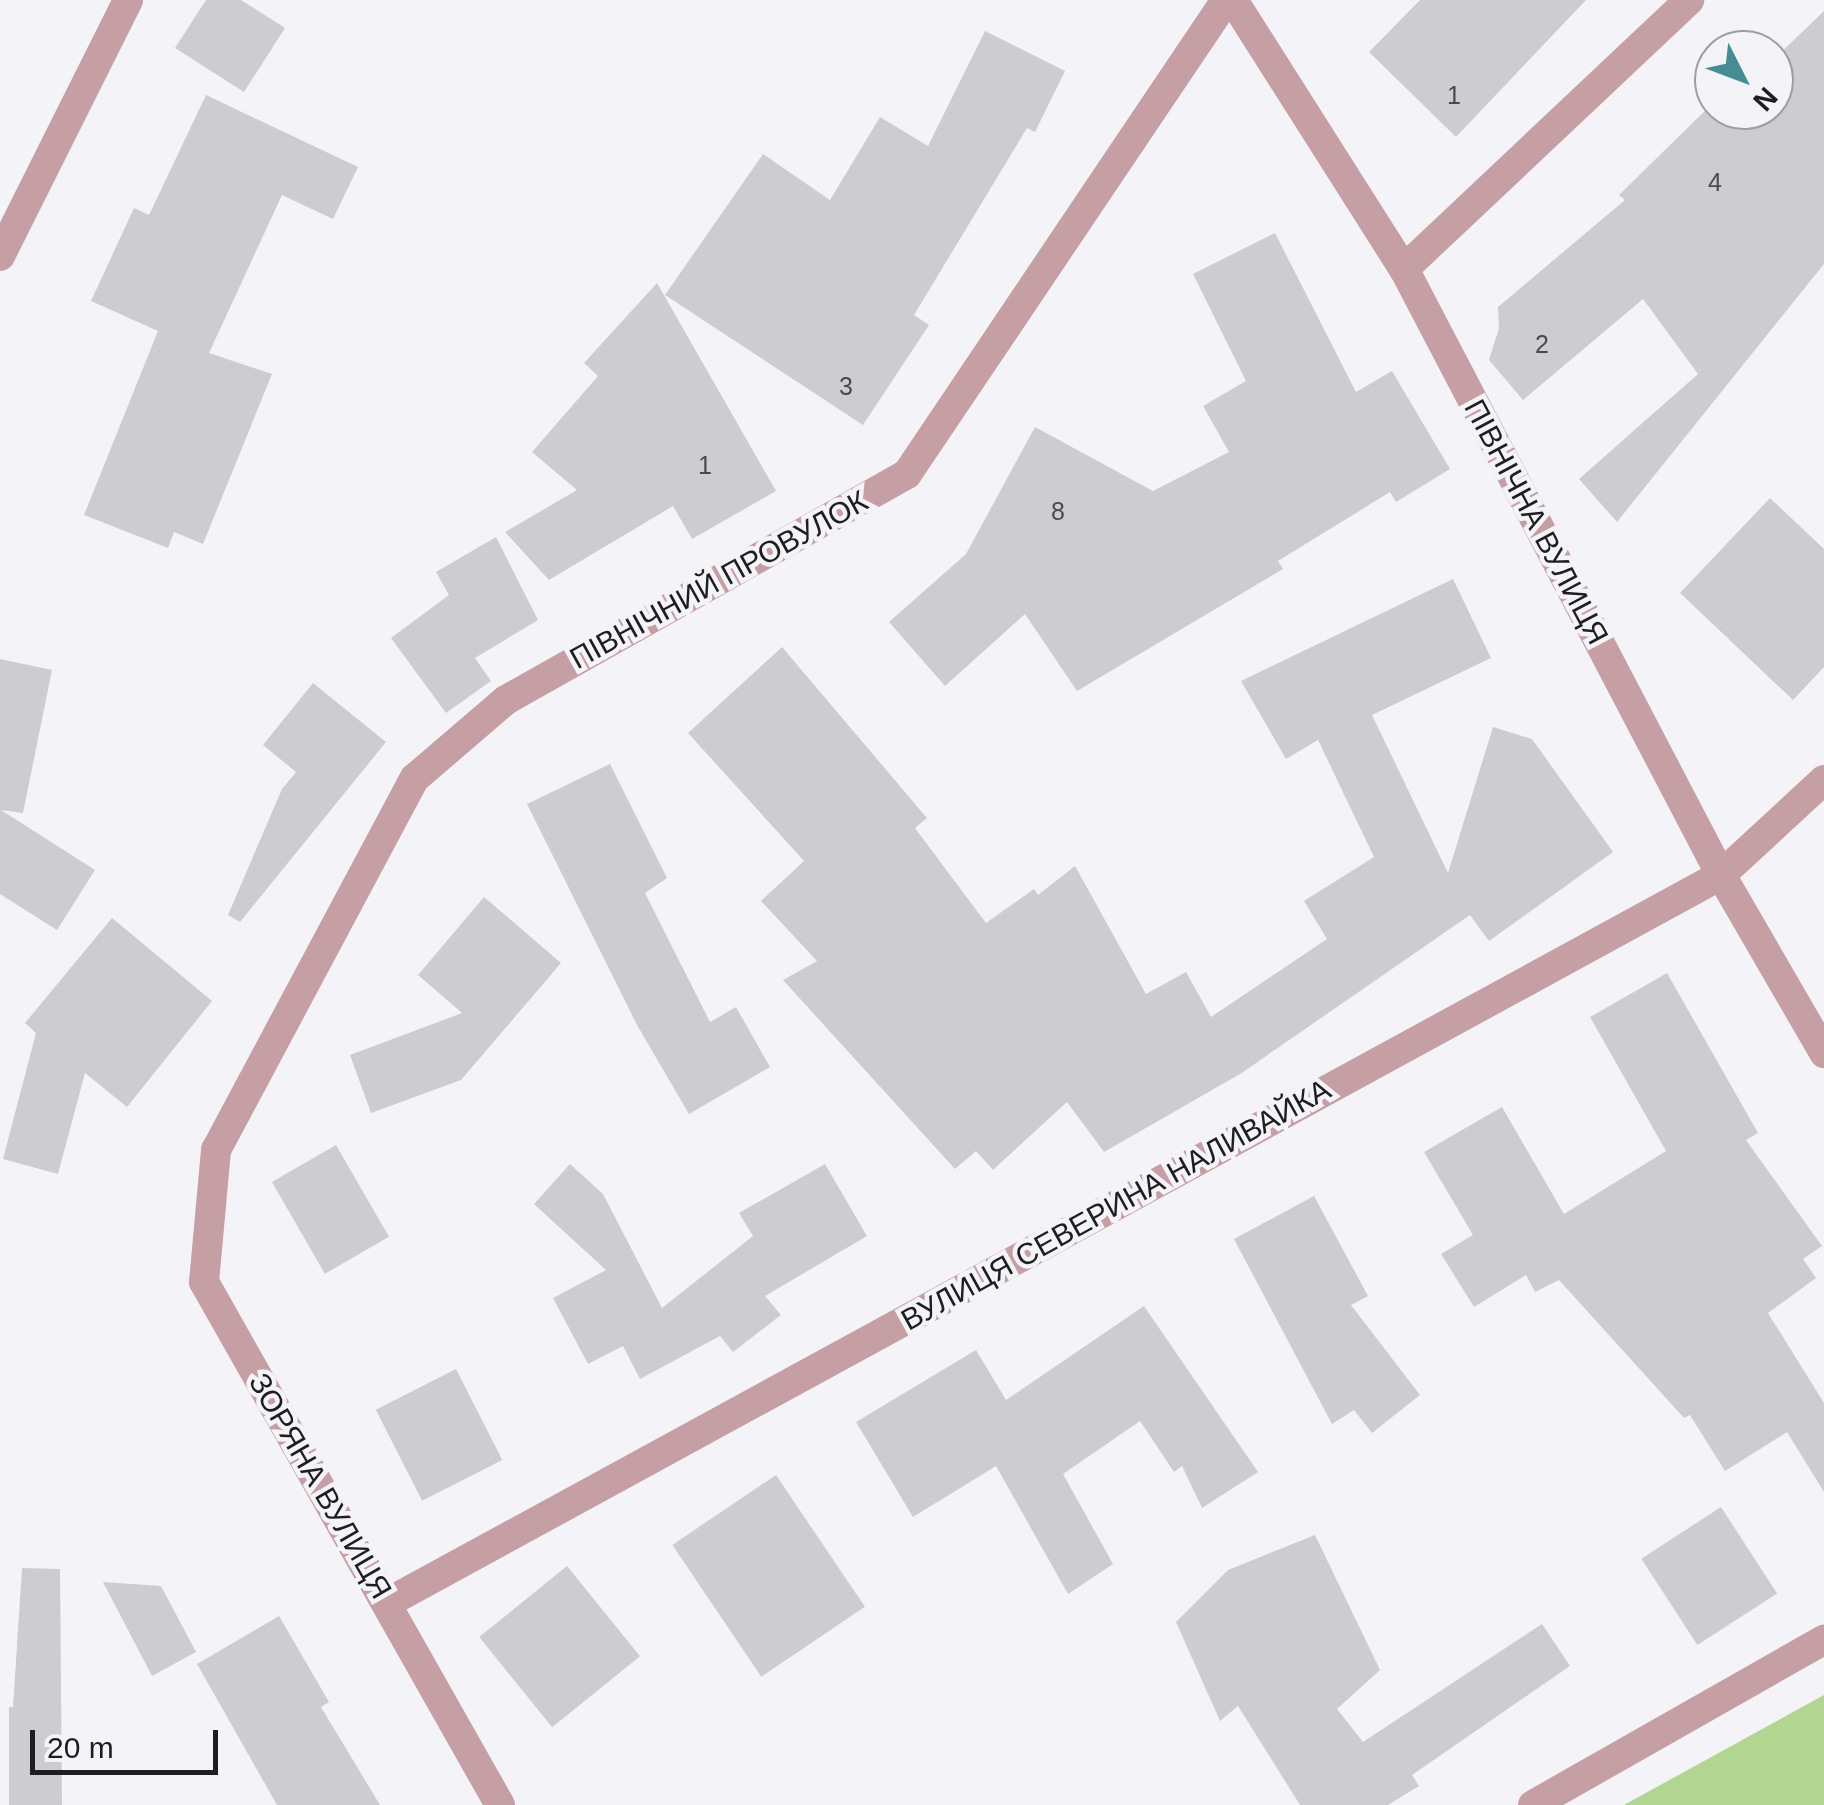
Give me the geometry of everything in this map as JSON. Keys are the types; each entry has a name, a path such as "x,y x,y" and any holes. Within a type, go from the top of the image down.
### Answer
{"street":[{"path":"0,256 128,0"},
{"name":"ПІВНІЧНА ВУЛИЦЯ","path":"1229,0 1404,269 1721,875 1824,1053"},
{"name":"ПІВНІЧНИЙ ПРОВУЛОК","path":"216,1150 415,778 506,700 907,474 1229,0"},
{"path":"1404,269 1689,0"},
{"name":"ВУЛИЦЯ СЕВЕРИНА НАЛИВАЙКА","path":"387,1603 1721,875 1824,780"},
{"name":"ЗОРЯНА ВУЛИЦЯ","path":"216,1150 204,1282 500,1805"},
{"path":"1533,1805 1824,1640"}],"green space":[{"path":"1824,1695 1824,1805 1624,1805"}],"building":[{"path":"206,0 241,0 285,28 244,92 175,48"},
{"path":"1420,0 1586,0 1456,137 1369,52"},
{"path":"1824,11 1824,264 1617,522 1579,479 1698,374 1643,299 1523,400 1489,360 1499,328 1498,307 1625,200 1619,195 1694,122 1694,130 1794,130 1794,40"},
{"path":"985,31 1065,71 1035,132 1027,128 914,315 929,325 863,425 665,295 763,154 830,200 880,117 928,146"},
{"path":"206,95 358,167 333,219 282,195 209,353 272,374 203,544 174,532 168,548 84,515 158,331 91,301 134,208 149,215"},
{"path":"1275,233 1356,392 1392,371 1450,469 1396,502 1390,492 1278,561 1283,569 1077,691 1025,614 945,686 889,622 966,554 1035,427 1153,491 1229,452 1203,406 1246,381 1193,274"},
{"path":"657,283 776,491 692,539 673,506 549,580 505,532 577,490 532,452 598,376 584,363"},
{"path":"1770,498 1824,549 1824,667 1793,700 1680,593"},
{"path":"496,537 538,620 475,658 491,681 446,713 391,638 449,595 436,572"},
{"path":"1453,579 1491,658 1372,715 1448,873 1493,727 1532,739 1613,852 1489,941 1470,915 1240,1074 1104,1152 1067,1102 993,1170 976,1151 955,1169 783,980 817,961 761,901 804,861 688,733 782,647 927,818 915,828 986,923 1034,889 1038,895 1075,866 1146,994 1186,972 1211,1017 1327,939 1304,901 1374,857 1318,740 1286,759 1241,681"},
{"path":"0,659 52,670 23,813 1,810 95,870 57,930 0,894"},
{"path":"313,683 386,742 240,922 228,915 282,789 296,772 263,745"},
{"path":"610,764 667,878 645,893 710,1022 736,1007 770,1067 689,1114 637,1025 527,804"},
{"path":"484,897 561,963 461,1080 371,1113 350,1055 462,1013 418,975"},
{"path":"112,918 212,1001 127,1107 85,1073 58,1174 3,1159 36,1033 25,1023"},
{"path":"1667,973 1758,1133 1746,1140 1822,1246 1803,1259 1816,1278 1768,1313 1824,1403 1824,1492 1787,1432 1725,1471 1690,1415 1684,1418 1559,1280 1535,1292 1526,1275 1474,1307 1441,1254 1473,1235 1424,1152 1502,1107 1564,1214 1666,1151 1590,1017"},
{"path":"336,1145 389,1237 325,1274 272,1182"},
{"path":"570,1164 603,1194 662,1308 753,1236 739,1213 825,1164 867,1236 765,1296 781,1315 733,1352 720,1336 640,1379 623,1346 588,1364 553,1298 606,1270 534,1204"},
{"path":"1314,1196 1368,1296 1351,1305 1420,1395 1372,1433 1354,1410 1332,1424 1234,1239"},
{"path":"1144,1306 1258,1472 1202,1508 1182,1466 1174,1472 1140,1421 1063,1474 1113,1564 1068,1594 996,1466 913,1517 856,1422 976,1350 1006,1400"},
{"path":"456,1369 502,1460 422,1501 376,1410"},
{"path":"776,1475 865,1607 761,1677 672,1545"},
{"path":"1721,1507 1777,1593 1697,1645 1641,1559"},
{"path":"1315,1535 1380,1670 1337,1709 1363,1742 1542,1624 1570,1666 1412,1775 1419,1786 1388,1805 1300,1805 1238,1706 1220,1721 1176,1622 1228,1570"},
{"path":"567,1566 640,1656 552,1727 479,1637"},
{"path":"22,1568 60,1569 62,1805 9,1805 9,1707 13,1707"},
{"path":"103,1582 161,1586 196,1652 152,1676"},
{"path":"279,1616 329,1702 321,1707 380,1805 277,1805 197,1664"}]}
